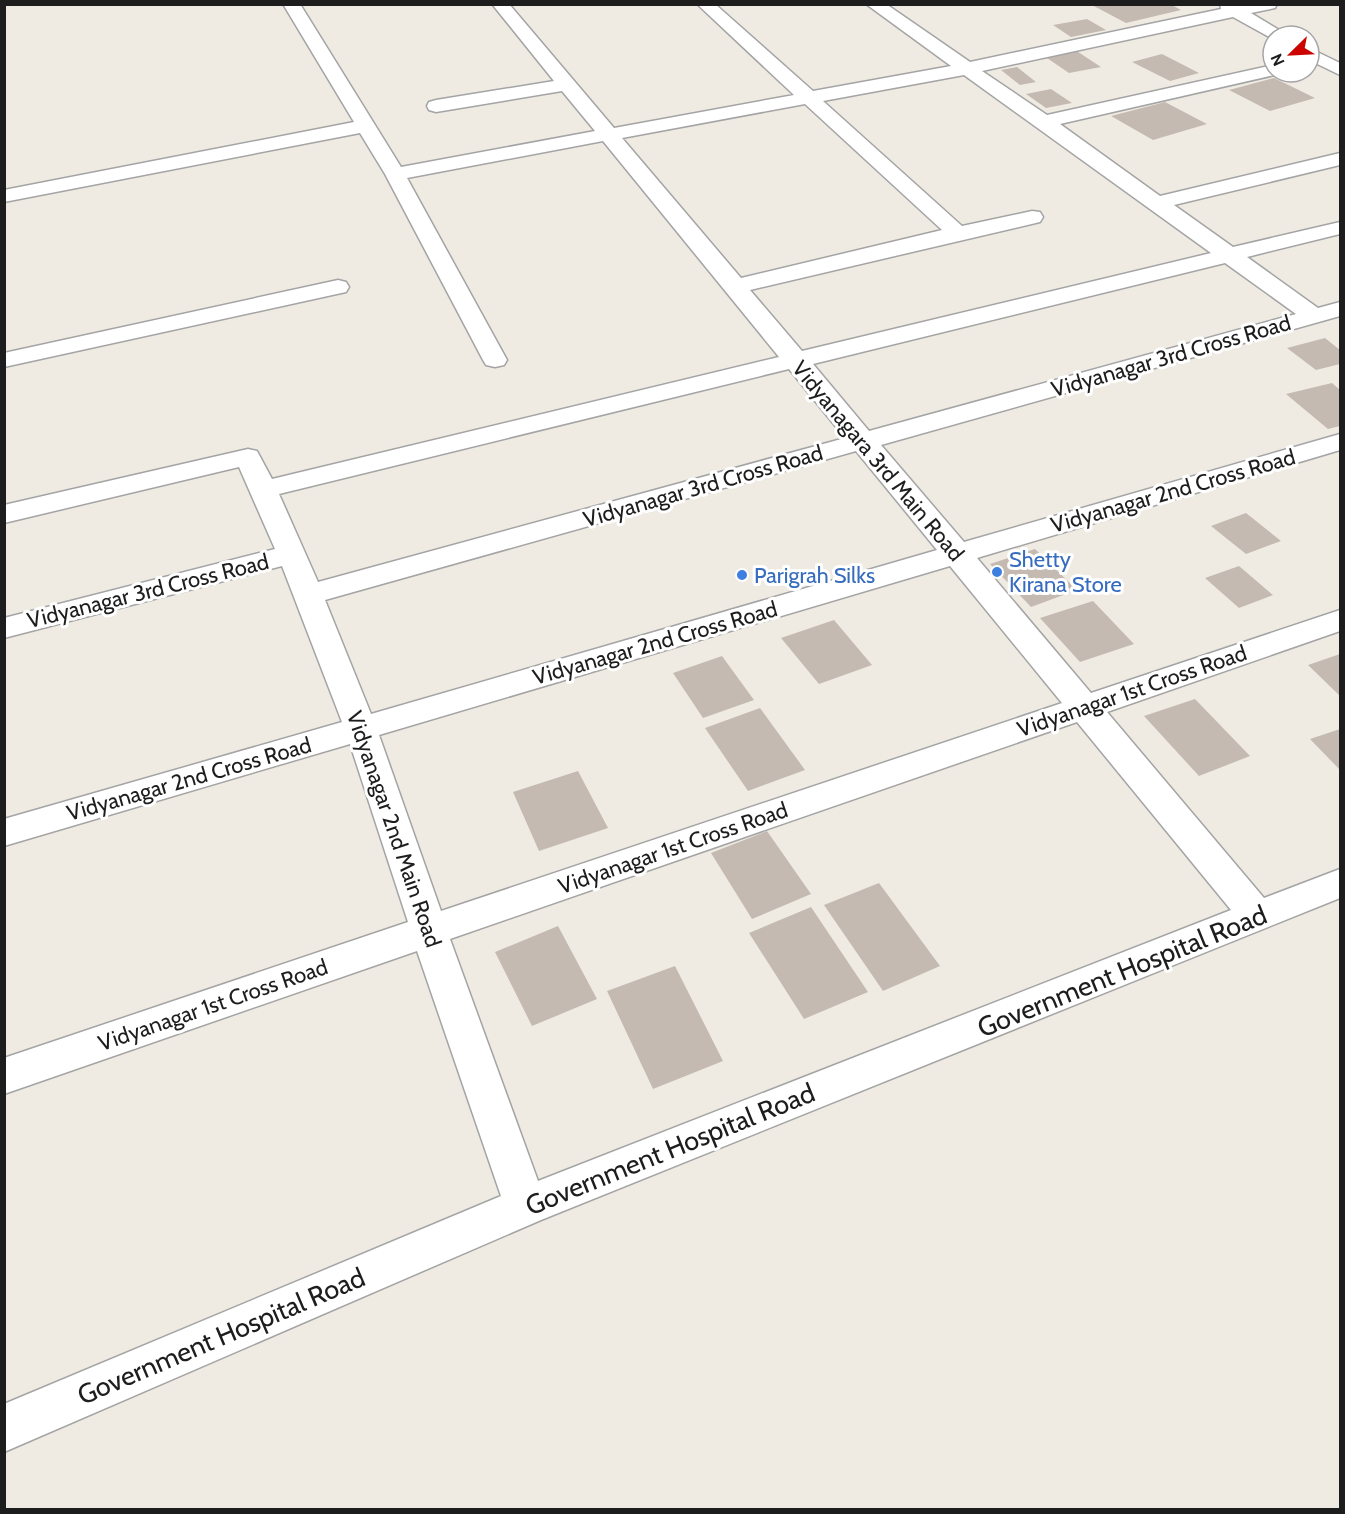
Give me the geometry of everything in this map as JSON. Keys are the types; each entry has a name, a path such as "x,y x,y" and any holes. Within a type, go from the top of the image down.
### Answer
{"street":[{"path":"291,4 395,174 495,360"},
{"name":"Vidyanagara 3rd Main Road","path":"500,4 606,135 1258,917"},
{"path":"705,4 958,233"},
{"path":"874,4 1044,122 1314,316"},
{"path":"395,174 965,69 1231,8 1269,4"},
{"path":"1231,8 1261,25"},
{"path":"1321,57 1341,54"},
{"path":"1321,61 1341,70"},
{"path":"1044,122 1261,73"},
{"path":"436,106 565,85"},
{"path":"4,196 365,126"},
{"path":"1157,203 1341,159"},
{"path":"733,287 1032,217"},
{"path":"262,490 1341,228"},
{"path":"4,360 338,287"},
{"name":"Vidyanagar 3rd Cross Road","path":"308,595 1341,309"},
{"name":"Vidyanagar 2nd Cross Road","path":"4,833 1341,442"},
{"name":"Vidyanagar 2nd Main Road","path":"4,514 248,457 292,554 361,729 526,1206"},
{"name":"Vidyanagar 3rd Cross Road","path":"4,628 292,554"},
{"name":"Vidyanagar 1st Cross Road","path":"4,1076 1341,620"},
{"name":"Government Hospital Road","path":"4,1428 526,1206 1341,883"}],"building":[{"path":"1090,4 1170,4 1181,10 1126,23"},
{"path":"1087,19 1106,30 1071,37 1053,25"},
{"path":"1075,50 1101,67 1069,73 1044,56"},
{"path":"1162,54 1199,73 1170,81 1132,62"},
{"path":"1017,67 1036,82 1020,85 1001,70"},
{"path":"1261,81 1261,84 1286,84 1315,98 1270,111 1229,90"},
{"path":"1051,89 1072,103 1046,108 1026,94"},
{"path":"1165,102 1207,124 1153,140 1111,116"},
{"path":"1325,338 1340,350 1340,364 1316,370 1287,348"},
{"path":"1332,383 1340,390 1340,426 1328,429 1286,394"},
{"path":"1246,513 1281,541 1246,554 1211,526"},
{"path":"1035,549 1077,590 1031,607 990,564"},
{"path":"1239,566 1273,595 1239,608 1205,578"},
{"path":"1093,601 1134,644 1080,662 1040,618"},
{"path":"834,620 872,665 819,684 781,638"},
{"path":"1340,654 1340,696 1308,665"},
{"path":"722,656 754,700 703,718 673,673"},
{"path":"1195,699 1250,756 1199,776 1144,716"},
{"path":"760,708 805,770 748,791 705,728"},
{"path":"1340,729 1340,770 1310,739"},
{"path":"578,771 608,828 539,851 513,792"},
{"path":"767,831 811,894 752,919 711,853"},
{"path":"879,883 940,966 883,991 824,905"},
{"path":"811,907 868,992 804,1019 749,933"},
{"path":"558,926 597,999 532,1026 495,952"},
{"path":"675,966 723,1061 653,1089 607,991"}],"place":[{"name":"Shetty Kirana Store","path":"997,572"},
{"name":"Parigrah Silks","path":"742,575"}]}
